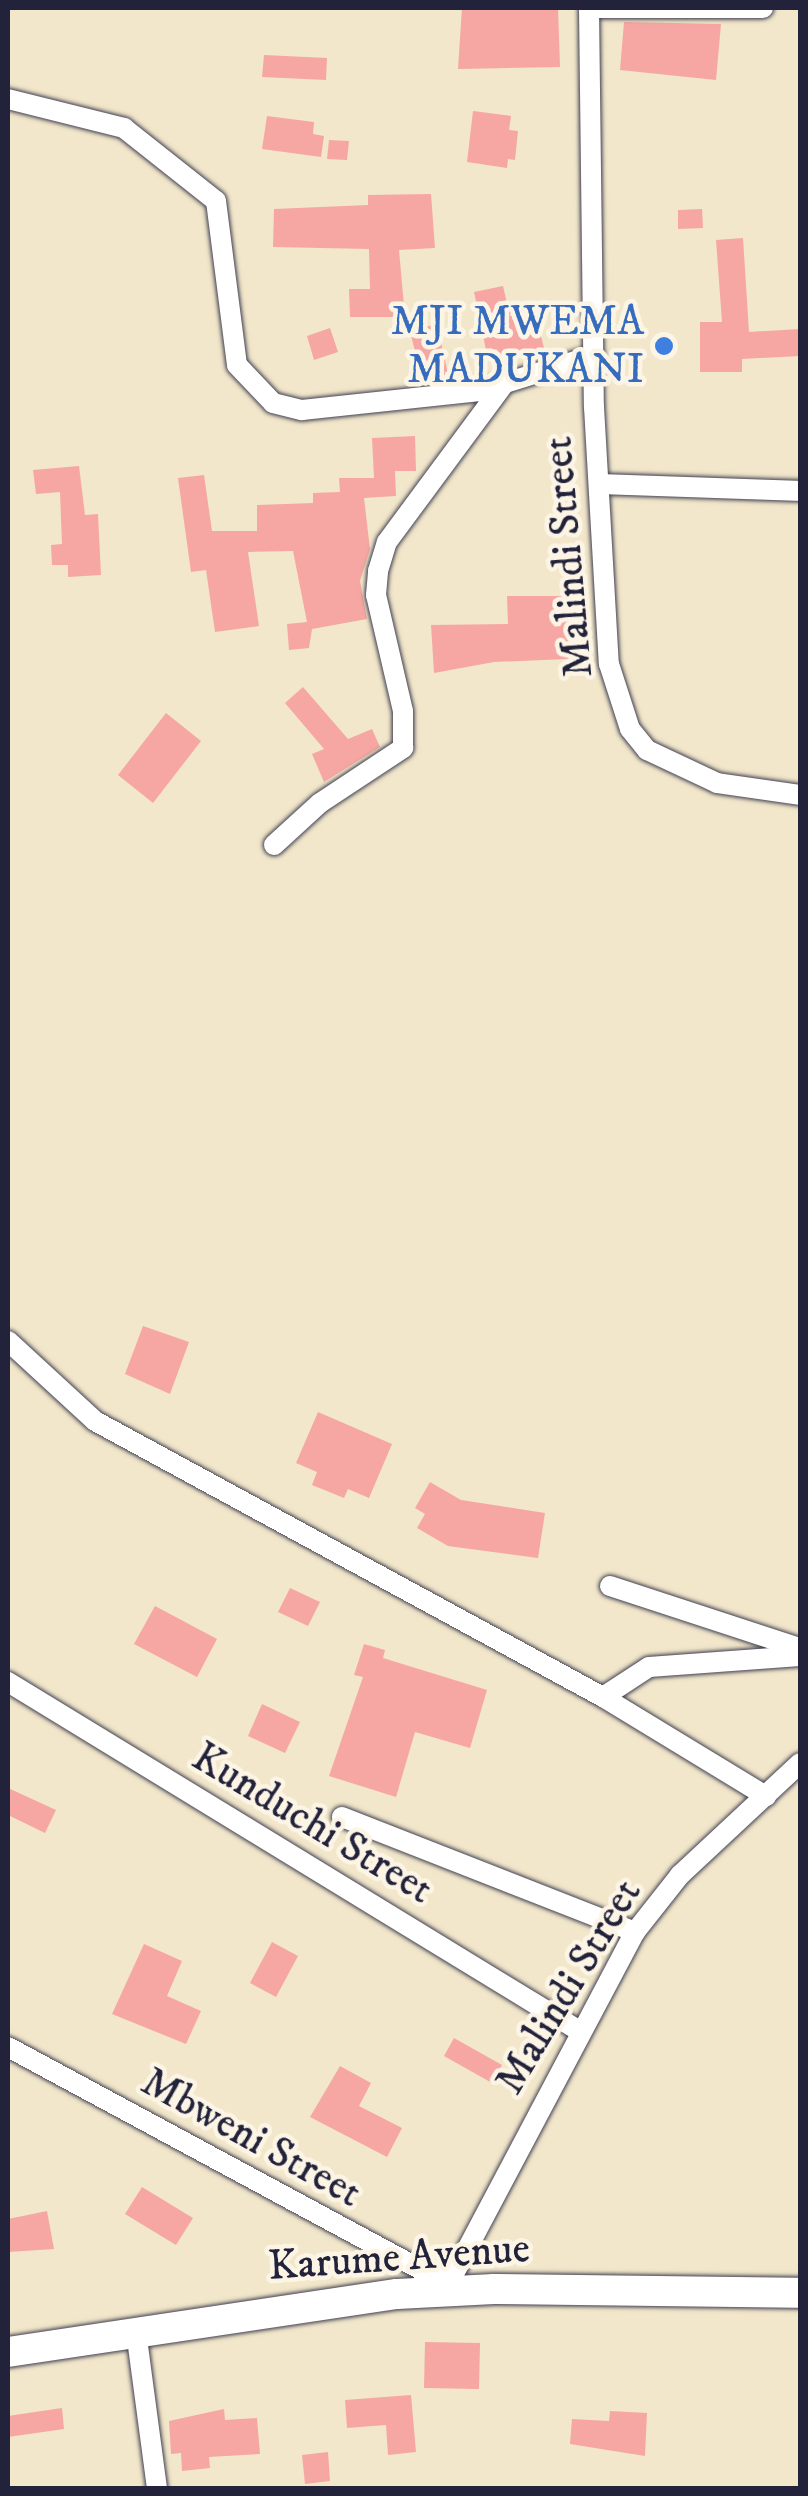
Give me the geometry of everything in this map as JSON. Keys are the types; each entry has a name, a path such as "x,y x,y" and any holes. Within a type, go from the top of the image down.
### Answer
{"street":[{"path":"589,8 763,8"},
{"name":"Malindi Street","path":"589,8 594,355 605,634 630,729 647,750 681,769 743,790 800,795"},
{"path":"8,98 124,128 216,201 236,364 273,403 302,410 503,385 594,355"},
{"path":"274,845 320,803 403,748 403,711 376,596 378,570 386,542 503,385"},
{"path":"602,484 800,491"},
{"path":"8,1341 95,1421 603,1697 766,1796"},
{"path":"610,1586 800,1648"},
{"path":"603,1697 649,1667 800,1656"},
{"name":"Kunduchi Street","path":"8,1682 578,2030"},
{"name":"Malindi Street","path":"454,2288 578,2030 635,1932 680,1876 800,1763"},
{"path":"342,1817 635,1932"},
{"name":"Mbweni Street","path":"8,2047 454,2288"},
{"name":"Karume Avenue","path":"8,2352 344,2299 454,2288 800,2293"},
{"path":"136,2331 157,2488"}],"building":[{"path":"462,8 558,8 560,67 458,69"},
{"path":"624,22 721,24 716,80 620,70"},
{"path":"264,55 327,58 326,80 262,77"},
{"path":"473,111 511,116 509,130 518,131 515,160 508,159 507,168 467,162"},
{"path":"267,116 314,122 313,134 324,136 321,157 262,149"},
{"path":"329,140 349,141 347,160 327,159"},
{"path":"431,194 435,248 399,250 405,317 350,317 349,289 370,289 369,249 273,247 274,209 368,205 368,195"},
{"path":"702,209 703,228 678,229 678,210"},
{"path":"743,238 749,332 800,329 800,356 742,359 742,372 700,372 700,322 722,322 716,240"},
{"path":"503,286 507,303 516,301 522,327 538,324 544,348 488,360 474,292"},
{"path":"437,324 448,374 422,380 410,331"},
{"path":"330,328 338,352 314,360 307,336"},
{"path":"415,436 416,471 395,471 396,496 364,498 370,549 360,581 367,619 312,629 309,648 289,650 287,624 307,622 293,551 248,552 259,626 215,632 206,570 191,572 178,478 204,475 212,531 257,531 257,505 313,503 313,493 340,492 339,478 374,478 372,438"},
{"path":"79,466 85,515 98,514 101,575 68,577 68,565 52,565 51,545 62,544 60,492 36,494 33,470"},
{"path":"507,596 567,596 569,659 494,662 434,673 431,625 508,624"},
{"path":"303,687 348,739 372,729 380,747 324,782 312,754 324,749 285,703"},
{"path":"166,713 201,741 153,803 118,775"},
{"path":"143,1326 189,1342 170,1394 125,1374"},
{"path":"318,1412 392,1444 369,1498 348,1489 344,1498 312,1485 317,1472 296,1463"},
{"path":"430,1482 461,1500 545,1513 538,1558 448,1546 417,1528 425,1514 415,1508"},
{"path":"290,1588 320,1602 308,1626 278,1612"},
{"path":"155,1606 217,1639 197,1677 134,1644"},
{"path":"364,1644 385,1650 383,1658 487,1690 470,1748 415,1732 396,1797 329,1776 363,1677 354,1675"},
{"path":"262,1704 300,1722 285,1753 248,1736"},
{"path":"8,1788 56,1810 45,1833 8,1815"},
{"path":"272,1942 298,1956 276,1997 250,1983"},
{"path":"144,1944 182,1961 167,1996 201,2011 186,2044 112,2014"},
{"path":"454,2038 502,2065 492,2083 444,2056"},
{"path":"340,2066 371,2083 359,2106 402,2128 387,2157 310,2117"},
{"path":"142,2187 193,2218 176,2245 125,2214"},
{"path":"47,2211 54,2249 8,2252 8,2219"},
{"path":"425,2342 480,2343 479,2389 424,2388"},
{"path":"411,2395 416,2452 388,2455 386,2425 347,2428 345,2400"},
{"path":"62,2408 64,2429 8,2437 8,2416"},
{"path":"224,2409 225,2420 257,2418 260,2454 209,2457 210,2468 182,2471 181,2453 171,2454 169,2421"},
{"path":"610,2411 647,2413 645,2456 570,2444 572,2419 609,2421"},
{"path":"328,2452 330,2481 305,2484 302,2455"}],"place":[{"name":"MJI MWEMA MADUKANI","path":"664,346"}]}
